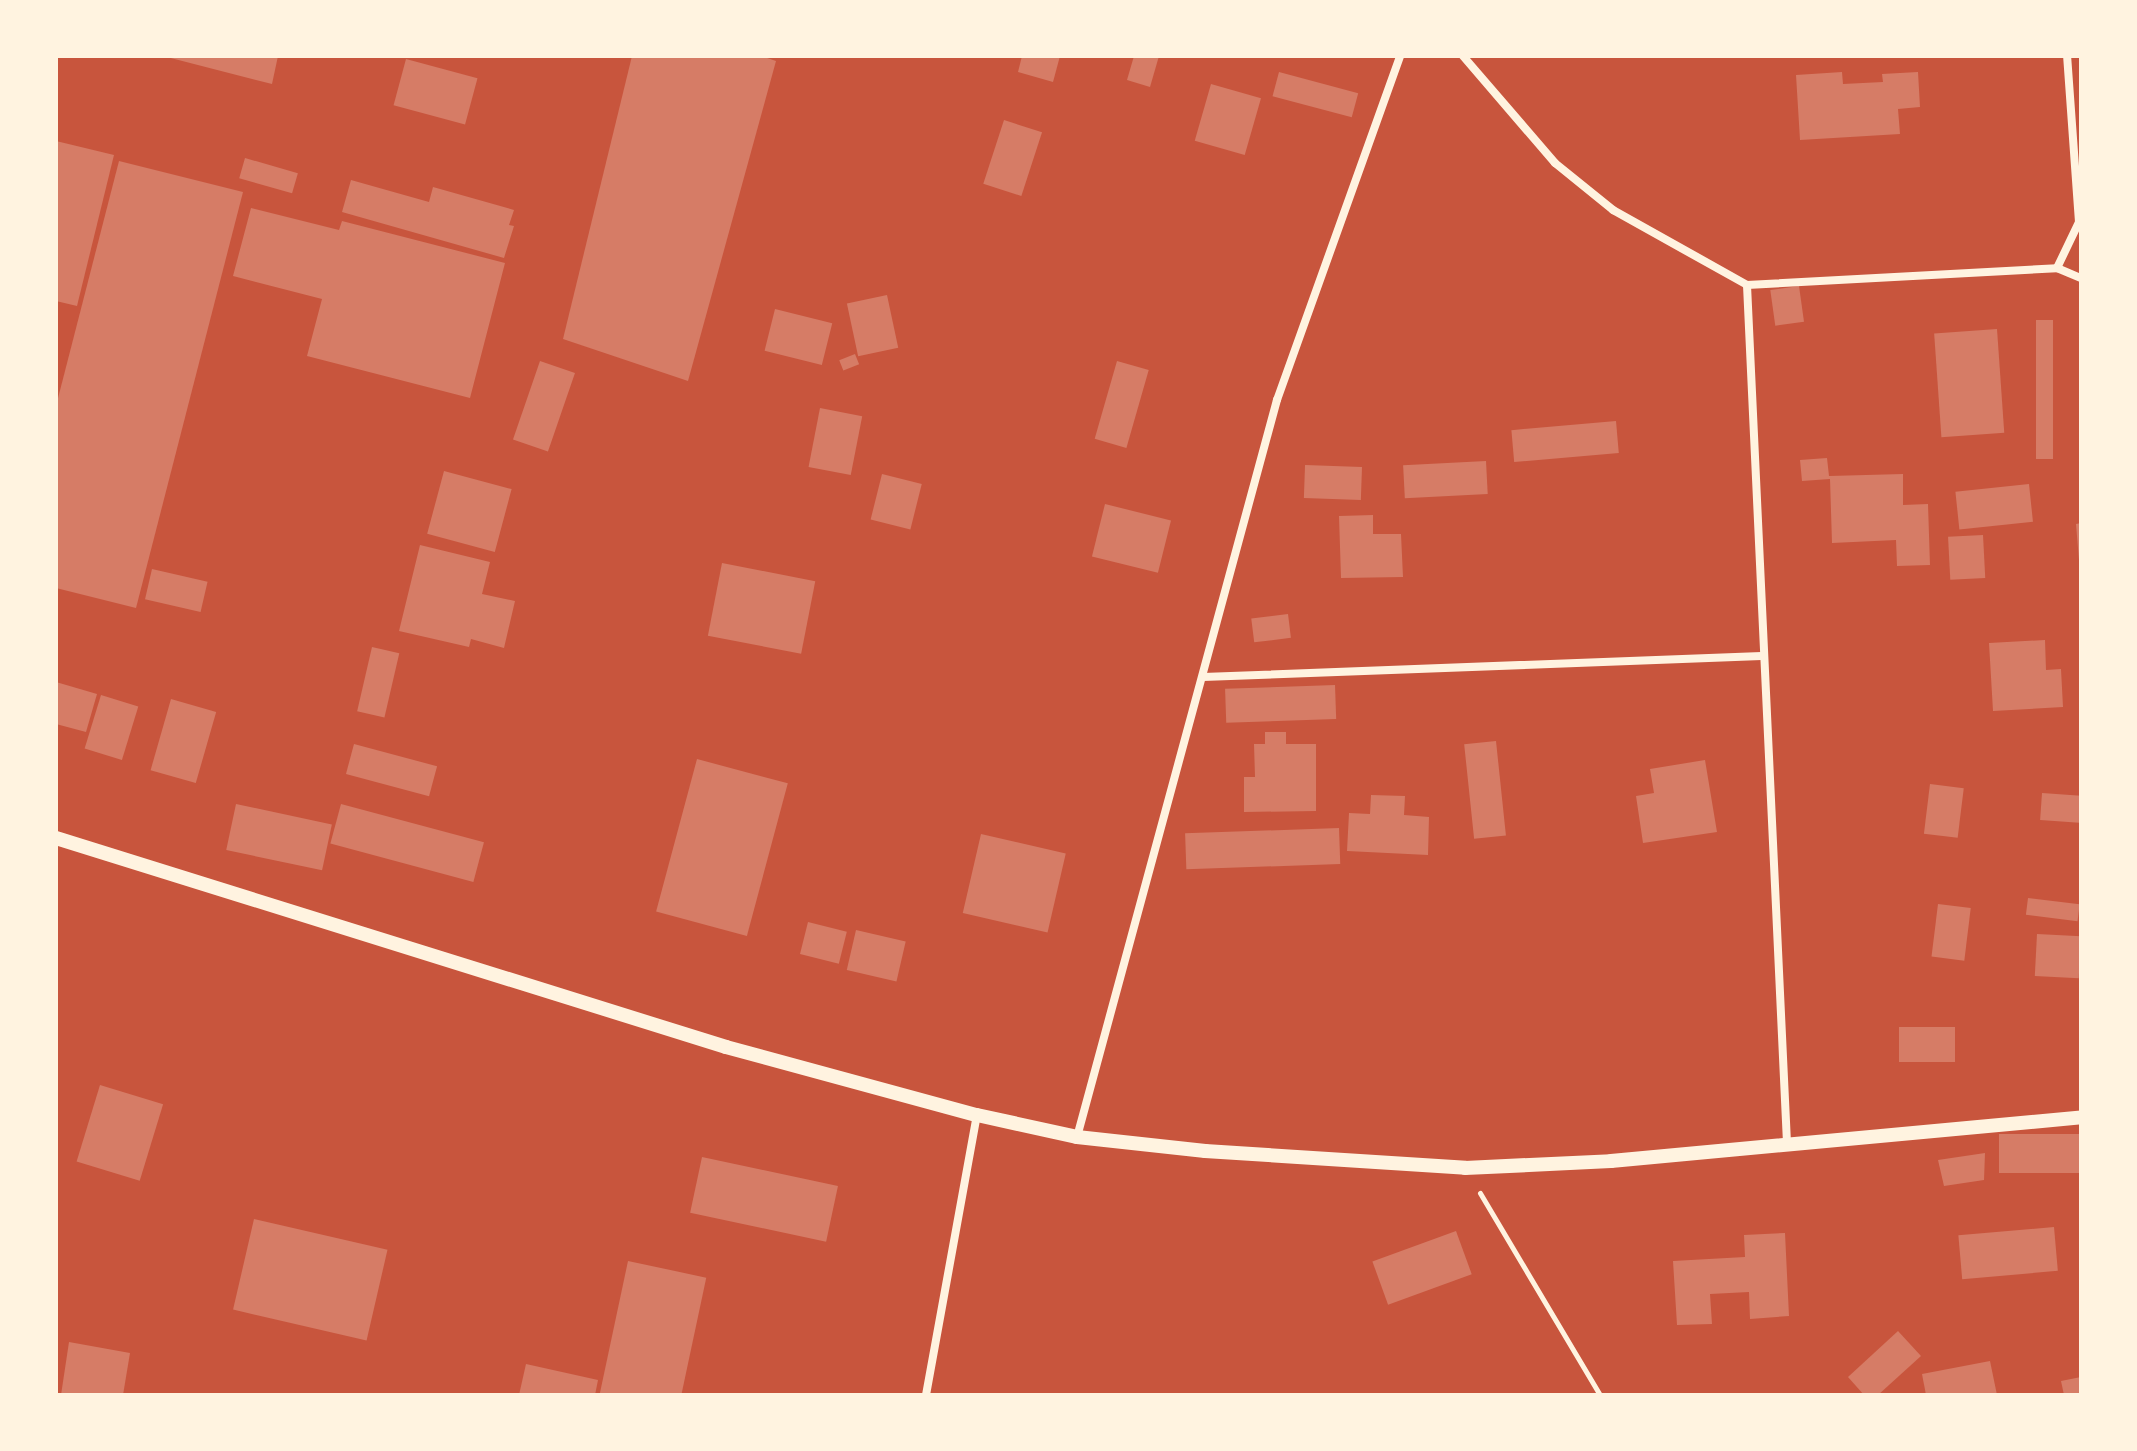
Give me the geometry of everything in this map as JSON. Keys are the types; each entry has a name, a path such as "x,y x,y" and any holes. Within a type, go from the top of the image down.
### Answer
{"street":[{"path":"1077,1137 1277,400 1400,56"},
{"path":"1463,56 1555,163 1613,210 1747,285 2057,268 2081,278"},
{"path":"2057,268 2079,222 2067,56"},
{"path":"1747,285 1787,1143"},
{"path":"1203,677 1762,656"},
{"path":"56,838 726,1047 977,1115 1077,1137 1205,1151 1465,1168 1611,1161 2081,1117"},
{"path":"926,1395 977,1115"}],"path":[{"path":"1465,1168 1600,1395"}],"building":[{"path":"163,56 278,56 272,84"},
{"path":"632,56 761,56 776,61 688,381 563,339"},
{"path":"1022,56 1060,56 1053,82 1018,72"},
{"path":"1134,56 1159,56 1150,87 1127,80"},
{"path":"406,59 477,78 465,125 394,105"},
{"path":"1279,72 1358,93 1352,117 1273,96"},
{"path":"1842,72 1843,84 1883,82 1882,74 1918,72 1920,107 1898,109 1900,134 1800,140 1796,75"},
{"path":"1211,84 1261,98 1245,155 1195,141"},
{"path":"1004,120 1042,132 1021,196 983,184"},
{"path":"56,141 114,155 77,306 56,301"},
{"path":"245,158 298,173 292,193 239,178"},
{"path":"119,161 243,192 136,608 56,588 56,406"},
{"path":"351,180 429,202 433,187 514,210 509,225 514,226 504,258 342,212"},
{"path":"251,208 339,230 342,221 505,263 470,398 307,356 322,299 233,276"},
{"path":"1799,286 1804,322 1775,326 1770,290"},
{"path":"887,295 898,348 858,356 847,304"},
{"path":"775,309 832,323 822,365 765,351"},
{"path":"2036,320 2053,320 2053,459 2036,459"},
{"path":"1997,329 2004,433 1941,437 1934,333"},
{"path":"855,354 859,364 843,371 839,360"},
{"path":"540,361 575,373 548,452 513,439"},
{"path":"1117,361 1149,370 1126,448 1095,439"},
{"path":"820,408 862,416 851,475 809,467"},
{"path":"1616,421 1619,453 1514,462 1511,430"},
{"path":"1827,458 1829,476 1903,474 1903,505 1928,504 1930,565 1897,566 1896,540 1832,543 1830,479 1802,481 1800,460"},
{"path":"1486,461 1488,494 1405,498 1403,465"},
{"path":"1305,465 1362,467 1361,500 1304,498"},
{"path":"444,471 512,489 495,552 427,534"},
{"path":"882,474 922,484 910,530 871,520"},
{"path":"2029,484 2033,522 1959,530 1955,492"},
{"path":"1105,504 1171,520 1158,573 1092,556"},
{"path":"1373,515 1373,534 1401,534 1403,577 1341,578 1339,516"},
{"path":"2081,523 2081,560 2079,560 2076,524"},
{"path":"1983,535 1985,578 1950,580 1948,537"},
{"path":"420,545 490,562 482,594 515,601 504,648 471,639 469,647 399,631"},
{"path":"722,563 815,581 801,654 708,636"},
{"path":"152,569 208,582 201,612 145,599"},
{"path":"1288,614 1291,638 1254,642 1251,619"},
{"path":"2045,640 2046,670 2061,669 2063,707 1993,711 1989,643"},
{"path":"372,647 399,653 384,718 357,711"},
{"path":"56,682 97,694 86,732 56,724"},
{"path":"1335,685 1336,719 1226,723 1225,689"},
{"path":"101,695 138,706 122,760 85,749"},
{"path":"171,699 216,712 196,783 151,770"},
{"path":"1265,732 1286,732 1286,744 1316,744 1316,811 1244,812 1244,777 1255,777 1254,744 1265,744"},
{"path":"1496,741 1506,835 1474,839 1464,744"},
{"path":"354,744 437,766 429,796 346,774"},
{"path":"697,759 788,783 747,936 656,912"},
{"path":"1705,760 1717,832 1643,843 1636,796 1654,793 1650,769"},
{"path":"1930,784 1964,788 1958,838 1924,834"},
{"path":"2042,793 2081,796 2079,823 2040,820"},
{"path":"1371,795 1405,796 1404,815 1429,817 1428,855 1347,851 1349,813 1370,814"},
{"path":"236,804 332,824 322,870 226,850"},
{"path":"341,804 484,842 473,882 330,844"},
{"path":"1339,828 1340,864 1186,869 1185,833"},
{"path":"981,834 1066,854 1048,932 963,913"},
{"path":"2028,898 2080,904 2078,921 2026,915"},
{"path":"1938,904 1971,908 1964,961 1932,957"},
{"path":"808,922 847,932 839,964 800,954"},
{"path":"856,930 906,941 896,981 847,970"},
{"path":"2037,934 2081,936 2079,978 2035,976"},
{"path":"1899,1027 1955,1027 1955,1062 1899,1062"},
{"path":"100,1085 163,1104 140,1181 77,1162"},
{"path":"1999,1134 2081,1134 2081,1173 1999,1173"},
{"path":"1985,1153 1984,1180 1944,1186 1938,1160"},
{"path":"702,1157 838,1186 826,1242 690,1213"},
{"path":"254,1219 387,1250 367,1340 233,1310"},
{"path":"2054,1227 2058,1271 1962,1279 1958,1235"},
{"path":"1456,1231 1472,1274 1388,1305 1372,1261"},
{"path":"1785,1233 1789,1316 1750,1319 1749,1292 1710,1294 1712,1324 1677,1325 1673,1261 1745,1257 1744,1235"},
{"path":"628,1261 706,1278 681,1395 600,1395"},
{"path":"1898,1331 1921,1356 1878,1395 1864,1395 1848,1377"},
{"path":"69,1342 130,1353 123,1395 61,1395"},
{"path":"1990,1361 1997,1395 1926,1395 1922,1374"},
{"path":"526,1364 598,1380 595,1395 519,1395"},
{"path":"2081,1377 2081,1395 2064,1395 2061,1381"}]}
